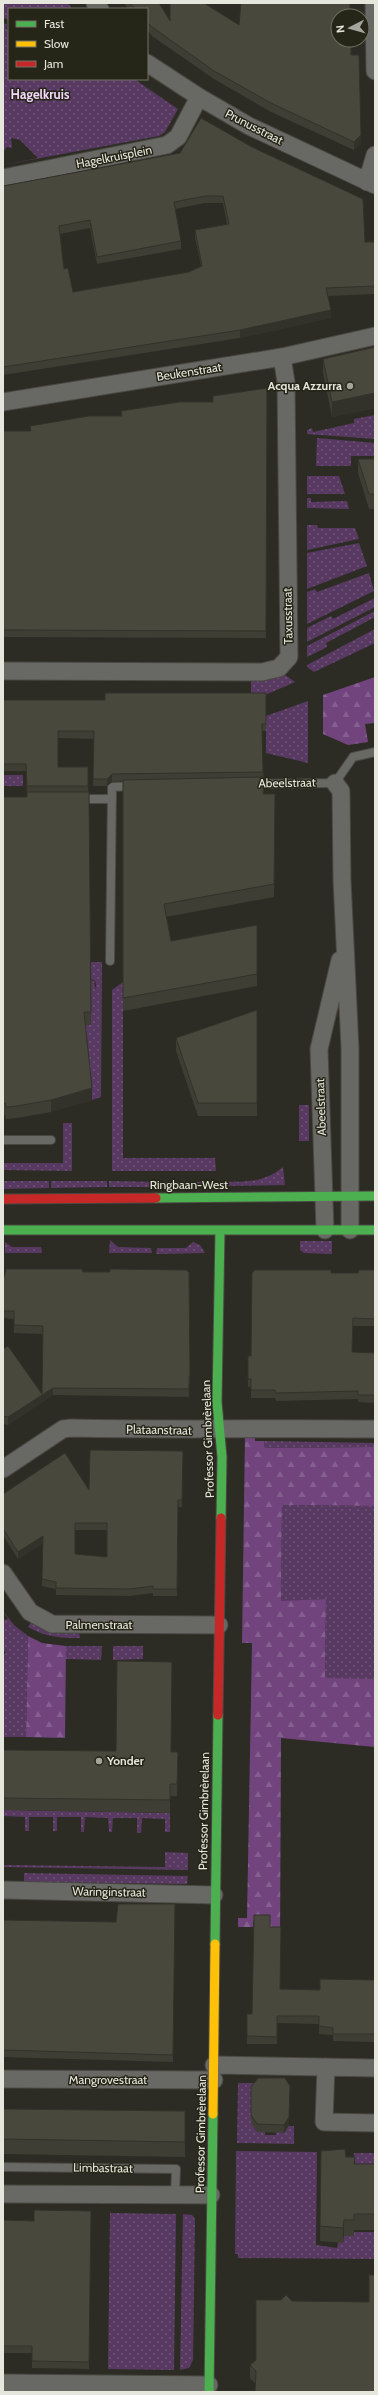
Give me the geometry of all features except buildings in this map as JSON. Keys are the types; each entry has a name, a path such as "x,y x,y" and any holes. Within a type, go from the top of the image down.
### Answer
{"street":[{"path":"374,3 375,71"},
{"name":"Prunusstraat","path":"148,64 199,97 249,126 371,184"},
{"name":"Hagelkruisplein","path":"3,178 167,145 178,137 199,97"},
{"path":"371,184 375,155"},
{"name":"Beukenstraat","path":"3,402 282,357 375,336"},
{"name":"Taxusstraat","path":"3,671 262,672 279,668 289,657 286,382 282,357"},
{"name":"Abeelstraat","path":"335,783 341,791 344,938 350,1048 350,1230"},
{"name":"Abeelstraat","path":"325,1230 319,1049 344,938"},
{"name":"Ringbaan-West","path":"3,1199 375,1196"},
{"path":"3,1230 375,1230"},
{"name":"Professor Gimbrèrelaan","path":"209,2388 214,2073 214,1894 222,1458 217,1402 220,1230"},
{"name":"Plataanstraat","path":"3,1468 63,1429 375,1429"},
{"name":"Palmenstraat","path":"3,1573 30,1612 52,1624 219,1625"},
{"name":"Waringinstraat","path":"3,1890 214,1894"},
{"path":"326,2067 324,2122 375,2123"},
{"name":"Mangrovestraat","path":"3,2079 214,2073 326,2067 375,2068"},
{"path":"3,2194 211,2195"},
{"path":"3,2383 209,2388"}],"lane":[{"path":"335,783 353,757 375,752"},
{"name":"Abeelstraat","path":"247,784 335,783"},
{"path":"110,961 112,786 144,786"},
{"path":"66,799 112,799"},
{"path":"3,1140 51,1140"},
{"name":"Limbastraat","path":"3,2167 176,2169 175,2195"}],"shaded area":[{"path":"3,3 68,3 71,8 8,8 8,20 3,18"},
{"path":"3,23 7,24 6,29 8,30 8,80 135,80 178,109 165,132 159,136 3,165 38,158 20,140 11,138 12,148 7,147 3,152"},
{"path":"375,415 375,439 307,434 307,430 312,428 313,432 354,423 354,419"},
{"path":"317,438 375,443 375,456 351,456 351,466 316,466"},
{"path":"307,476 339,476 345,494 307,494"},
{"path":"307,498 311,498 311,502 347,501 349,509 307,508"},
{"path":"307,525 317,525 318,528 355,528 359,539 307,550"},
{"path":"359,543 367,566 307,589 307,553"},
{"path":"369,573 374,591 307,624 307,592 315,589 317,592"},
{"path":"375,598 375,607 307,642 307,628 331,616 333,619"},
{"path":"375,611 375,617 326,643 327,647 307,657 307,646"},
{"path":"375,629 375,643 314,672 307,667 307,665"},
{"path":"281,672 295,682 265,695 251,695 251,678"},
{"path":"308,701 308,763 266,753 266,716"},
{"path":"3,775 23,775 23,786 3,786"},
{"path":"91,962 102,962 101,1097 92,1100 84,1025 91,1024 91,984 86,983 90,980 94,981 91,979"},
{"path":"123,982 123,1158 215,1158 216,1171 112,1171 112,990"},
{"path":"299,1105 309,1105 309,1141 299,1141"},
{"path":"63,1123 72,1123 72,1171 3,1170 3,1163 63,1163"},
{"path":"283,1167 285,1185 225,1186 225,1182 249,1181 270,1176"},
{"path":"3,1181 49,1181 49,1188 3,1189"},
{"path":"51,1181 107,1181 107,1187 51,1188"},
{"path":"109,1181 162,1182 162,1187 109,1187"},
{"path":"164,1182 223,1182 223,1186 164,1187"},
{"path":"110,1240 118,1247 151,1248 152,1253 109,1253"},
{"path":"300,1241 332,1241 332,1254 304,1253 300,1250"},
{"path":"5,1242 12,1247 41,1247 42,1253 5,1253"},
{"path":"193,1242 200,1245 205,1253 156,1254 157,1248 186,1248"},
{"path":"264,1441 375,1443 375,1447 268,1448 264,1447"},
{"path":"282,1505 375,1506 375,1679 325,1679 326,1599 281,1602"},
{"path":"3,1611 14,1625 28,1636 26,1737 3,1737 3,1654 6,1653 3,1650 3,1620 8,1619"},
{"path":"32,1621 79,1632 80,1638 60,1637 41,1633 28,1627"},
{"path":"66,1646 102,1646 101,1660 66,1659"},
{"path":"113,1646 143,1646 143,1659 113,1660"},
{"path":"3,1810 170,1813 170,1832 165,1832 165,1819 142,1818 141,1833 137,1833 137,1818 113,1818 112,1832 109,1832 108,1818 85,1817 84,1832 81,1832 81,1817 57,1817 57,1831 53,1831 53,1817 29,1817 29,1831 25,1831 25,1817 3,1816"},
{"path":"165,1852 188,1853 188,1870 3,1867 3,1865 165,1867"},
{"path":"24,1873 188,1876 187,1884 24,1882"},
{"path":"238,2083 266,2083 265,2135 276,2135 276,2132 288,2126 294,2126 294,2144 237,2143"},
{"path":"236,2151 317,2152 316,2245 337,2248 338,2243 344,2236 353,2236 354,2232 375,2232 375,2259 238,2258 238,2254 235,2254"},
{"path":"354,2153 375,2153 375,2177 356,2169"},
{"path":"110,2213 176,2214 174,2370 108,2369"},
{"path":"183,2214 192,2215 195,2219 193,2360 189,2368 180,2370"}],"green space":[{"path":"375,677 375,723 365,724 368,742 348,745 323,734 323,695"},
{"path":"245,1434 255,1435 255,1441 264,1441 264,1447 268,1448 375,1447 375,1506 282,1505 281,1601 326,1599 325,1678 375,1679 375,1747 281,1738 280,1946 258,1922 253,1922 253,1927 238,1927 238,1918 247,1918 252,1643 242,1643"},
{"path":"28,1636 42,1643 66,1646 65,1738 26,1737"}],"traffic: fast":[{"path":"156,1198 375,1196"},
{"path":"3,1230 375,1230"},
{"path":"220,1230 217,1402 222,1457 221,1518"},
{"path":"215,1944 218,1715"},
{"path":"209,2392 213,2114"}],"traffic: slow":[{"path":"213,2114 215,1944"}],"traffic: jam":[{"path":"3,1199 156,1198"},
{"path":"218,1715 221,1518"}],"place":[{"name":"Acqua Azzurra","path":"350,386"},
{"name":"Yonder","path":"99,1761"}],"district":[{"name":"Hagelkruis","path":"40,94"}]}
